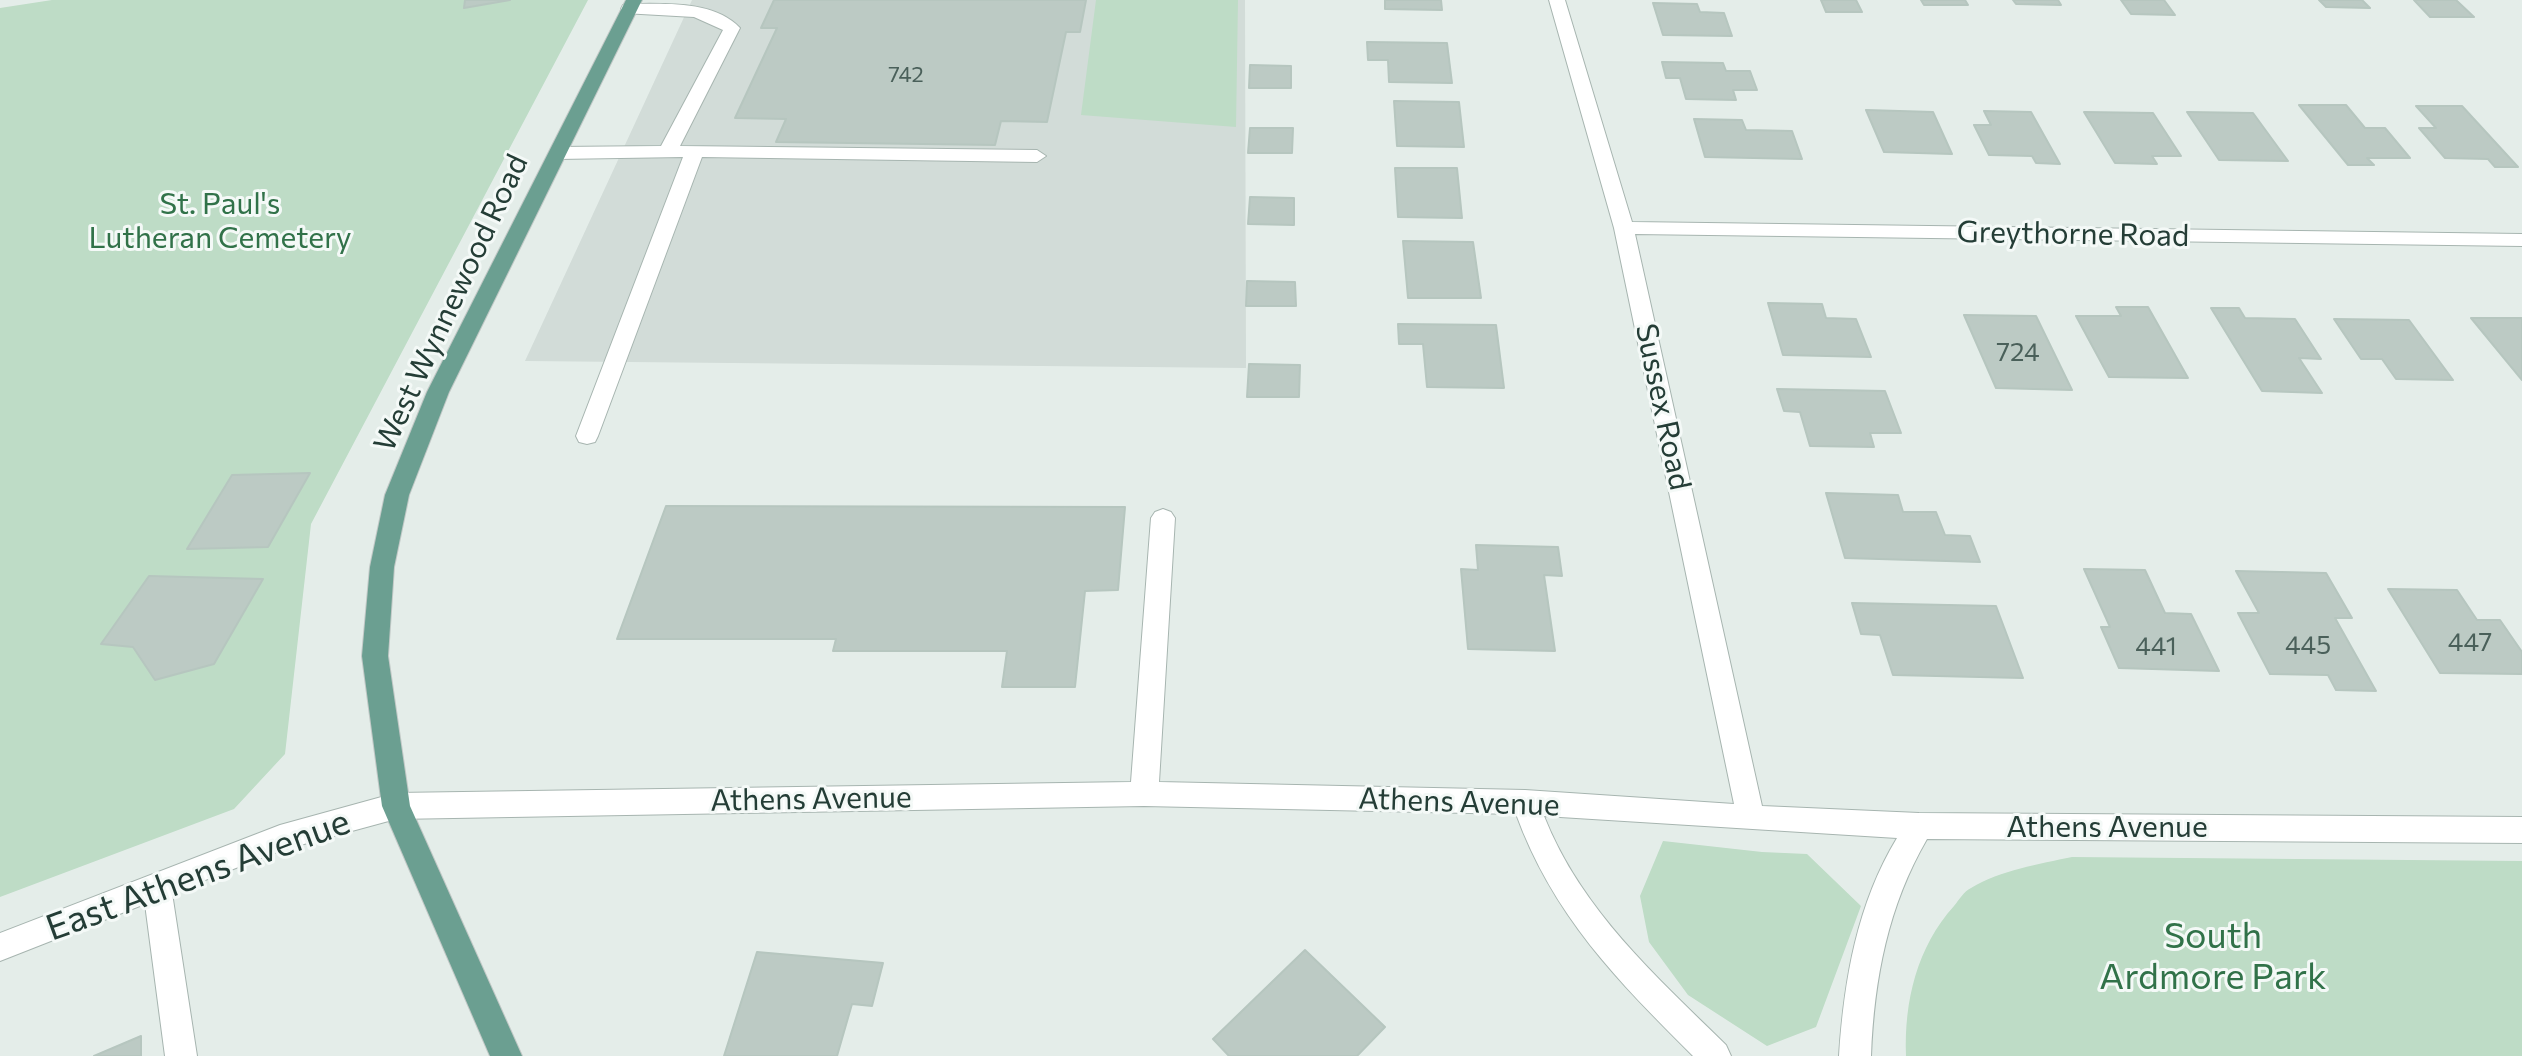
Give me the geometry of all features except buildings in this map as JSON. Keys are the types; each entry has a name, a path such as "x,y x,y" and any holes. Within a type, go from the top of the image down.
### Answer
{"main road":[{"name":"West Wynnewood Road","path":"506,1056 396,806 375,656 382,567 397,495 438,392 632,5"}],"street":[{"name":"Sussex Road","path":"1557,0 1624,228 1751,818"},
{"path":"632,5 714,15 732,28 667,152"},
{"path":"587,436 695,151"},
{"path":"558,153 695,151 1037,156"},
{"name":"Greythorne Road","path":"1624,228 2522,240"},
{"path":"1144,794 1163,518"},
{"name":"Athens Avenue","path":"396,806 1144,794 1525,802 1919,826 2522,830"},
{"path":"1525,802 1538,842 1566,894 1602,942 1715,1056"},
{"name":"East Athens Avenue","path":"0,947 280,838 396,806"},
{"path":"1855,1056 1862,973 1874,924 1904,851 1919,826"},
{"path":"157,888 181,1056"}],"shaded area":[{"path":"692,0 1245,0 1246,368 525,361"}],"green space":[{"name":"St. Paul's Lutheran Cemetery","path":"52,0 588,0 311,524 285,754 234,809 0,897 0,8"},
{"path":"1096,0 1238,0 1236,127 1081,115"},
{"path":"1663,841 1807,854 1861,906 1816,1027 1767,1046 1688,995 1649,942 1640,896"},
{"name":"South Ardmore Park","path":"2072,857 2522,861 2522,1056 1906,1056 1907,1015 1915,976 1931,939 1962,896 1968,889 2020,868"}]}
